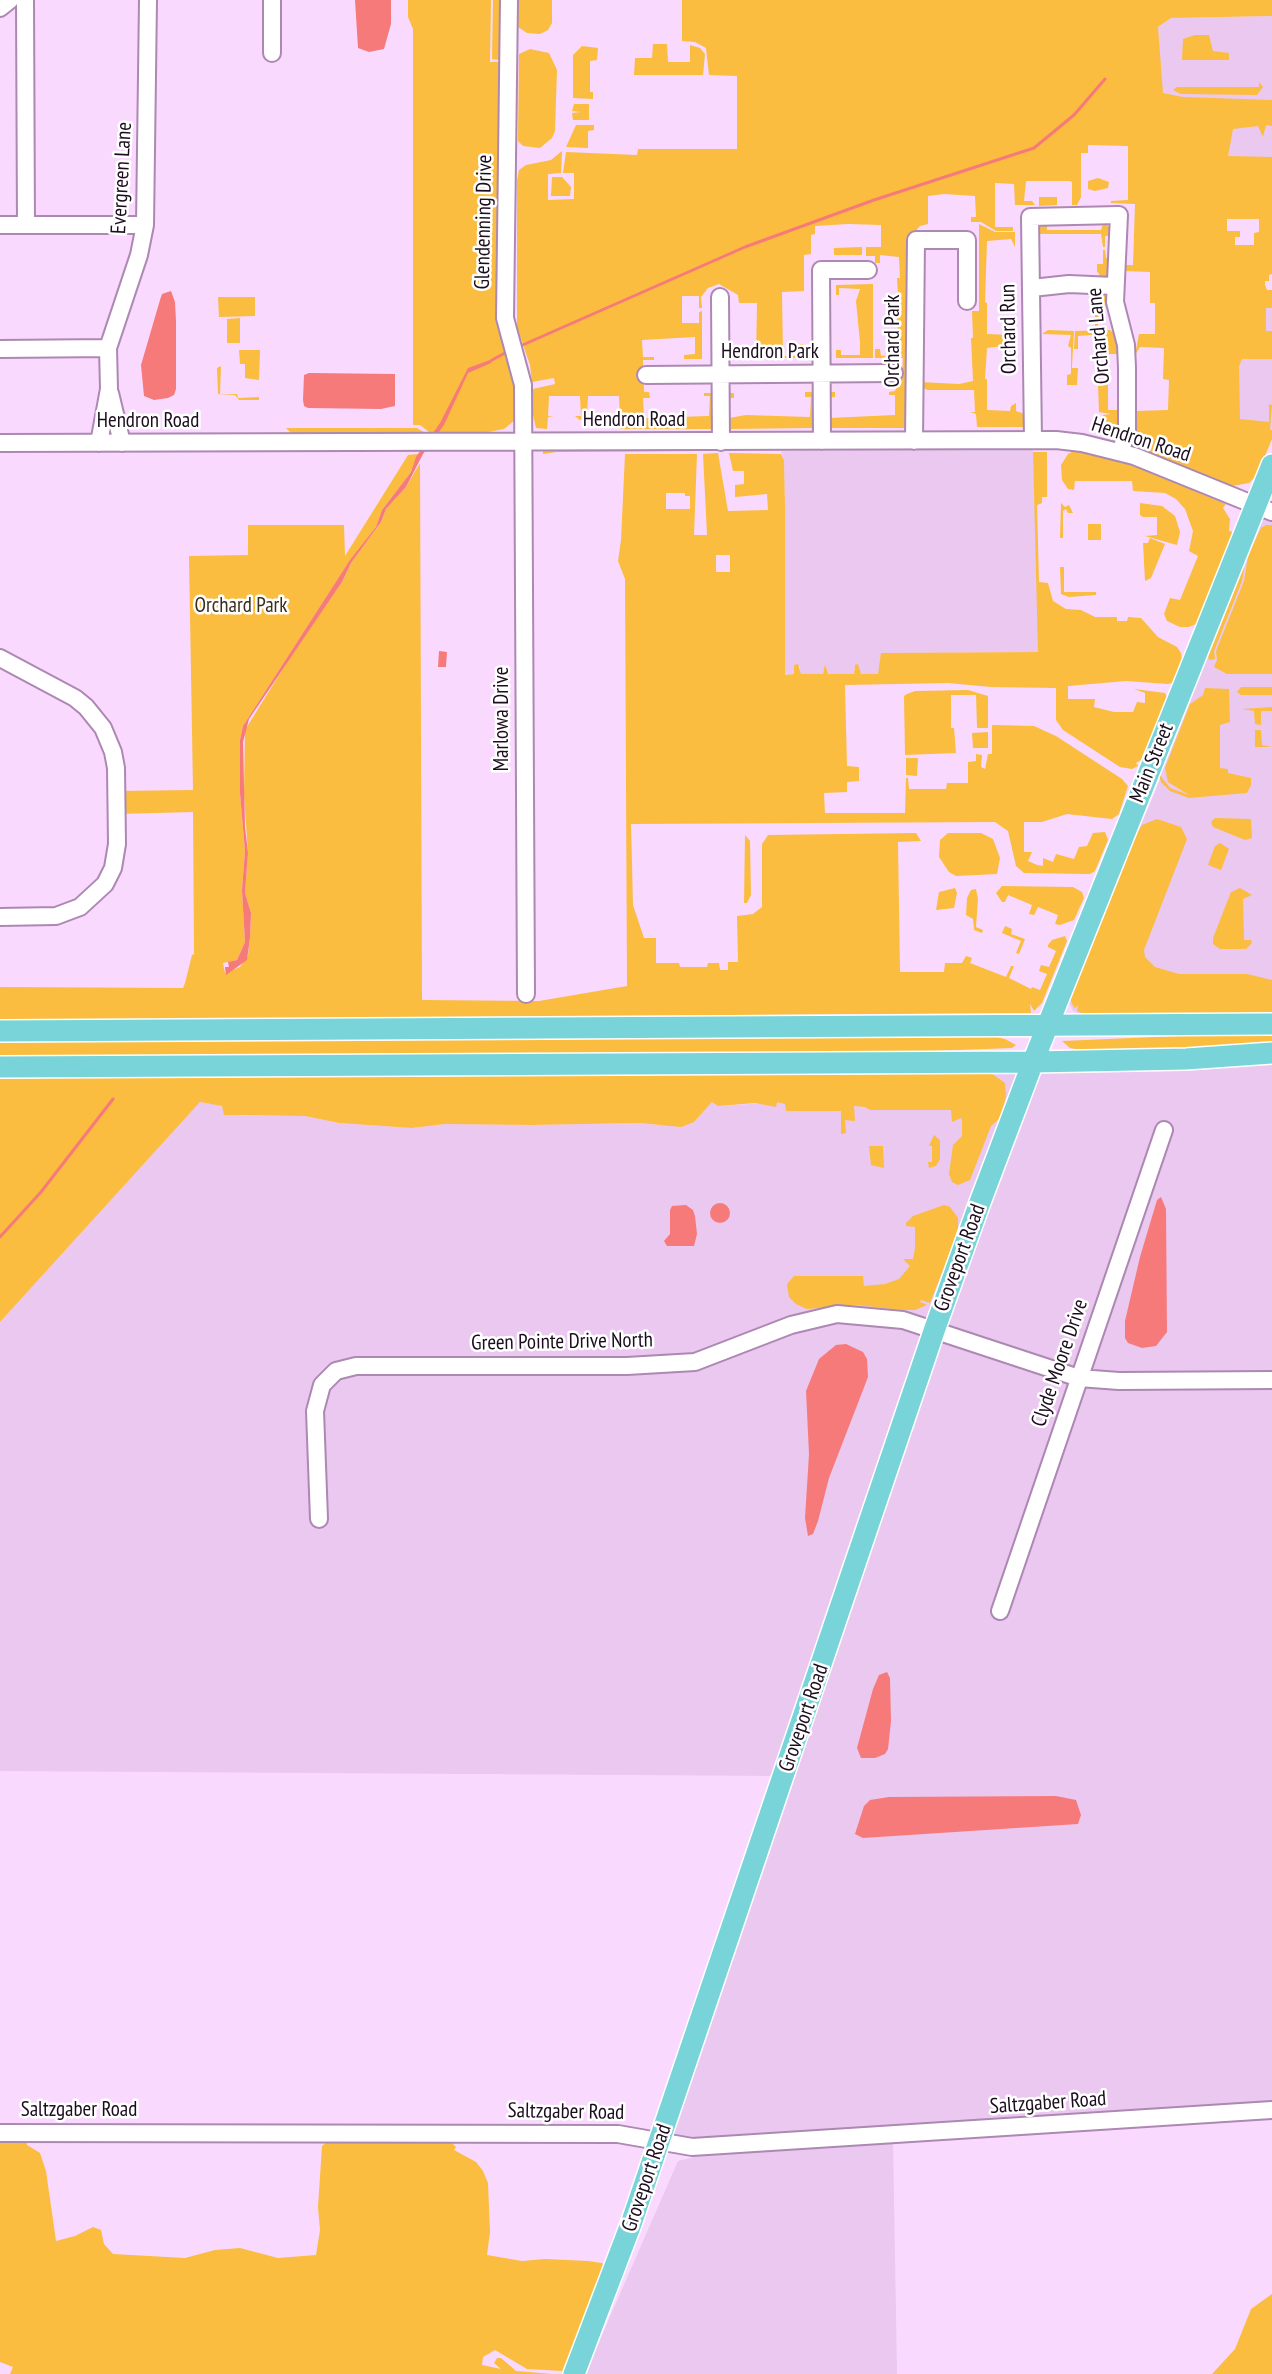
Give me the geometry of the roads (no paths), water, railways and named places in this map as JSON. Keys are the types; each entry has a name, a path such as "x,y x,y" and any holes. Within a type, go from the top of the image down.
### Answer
{"main road":[{"name":"Main Street","path":"1033,1062 1264,509 1272,465"},
{"path":"0,1031 1272,1024"},
{"path":"0,1067 1033,1062 1186,1059 1272,1053"},
{"name":"Groveport Road","path":"574,2374 600,2311 660,2143 934,1331 1033,1062"}],"street":[{"path":"0,8 10,0"},
{"path":"25,0 26,225"},
{"name":"Evergreen Lane","path":"99,443 109,389 108,348 139,255 145,225 148,0"},
{"path":"272,0 272,53"},
{"name":"Glendenning Drive","path":"509,0 505,318 523,385 524,443"},
{"name":"Orchard Run","path":"1033,440 1030,216 1119,215"},
{"name":"Orchard Lane","path":"1119,215 1119,265 1114,286 1115,302 1126,345 1127,368 1127,433 1120,452"},
{"path":"0,225 145,225"},
{"name":"Orchard Park","path":"914,441 916,240 967,240 968,301"},
{"path":"822,441 821,270 868,270"},
{"path":"1032,288 1069,284 1114,286"},
{"path":"720,297 721,442"},
{"path":"0,349 108,348"},
{"name":"Hendron Park","path":"646,375 894,373"},
{"name":"Evergreen Lane","path":"109,389 122,443"},
{"name":"Hendron Road","path":"0,443 1033,440 1076,442 1120,452 1264,509"},
{"name":"Marlowa Drive","path":"524,443 526,994"},
{"path":"0,658 69,694 86,706 103,728 111,746 116,768 115,859 105,884 89,900 72,911 56,916 0,917"},
{"name":"Clyde Moore Drive","path":"1000,1611 1164,1130"},
{"name":"Green Pointe Drive North","path":"319,1519 315,1411 322,1385 336,1371 356,1366 615,1366 695,1362 790,1325 837,1314 903,1320 1079,1378 1119,1381 1272,1380"},
{"name":"Saltzgaber Road","path":"0,2133 611,2134 632,2135 660,2143 692,2147 1272,2110"}],"waterway":[{"path":"518,347 745,247 874,200 1034,148 1074,115 1105,79"},
{"path":"492,360 507,352"},
{"path":"0,1237 41,1192 113,1099"}]}
